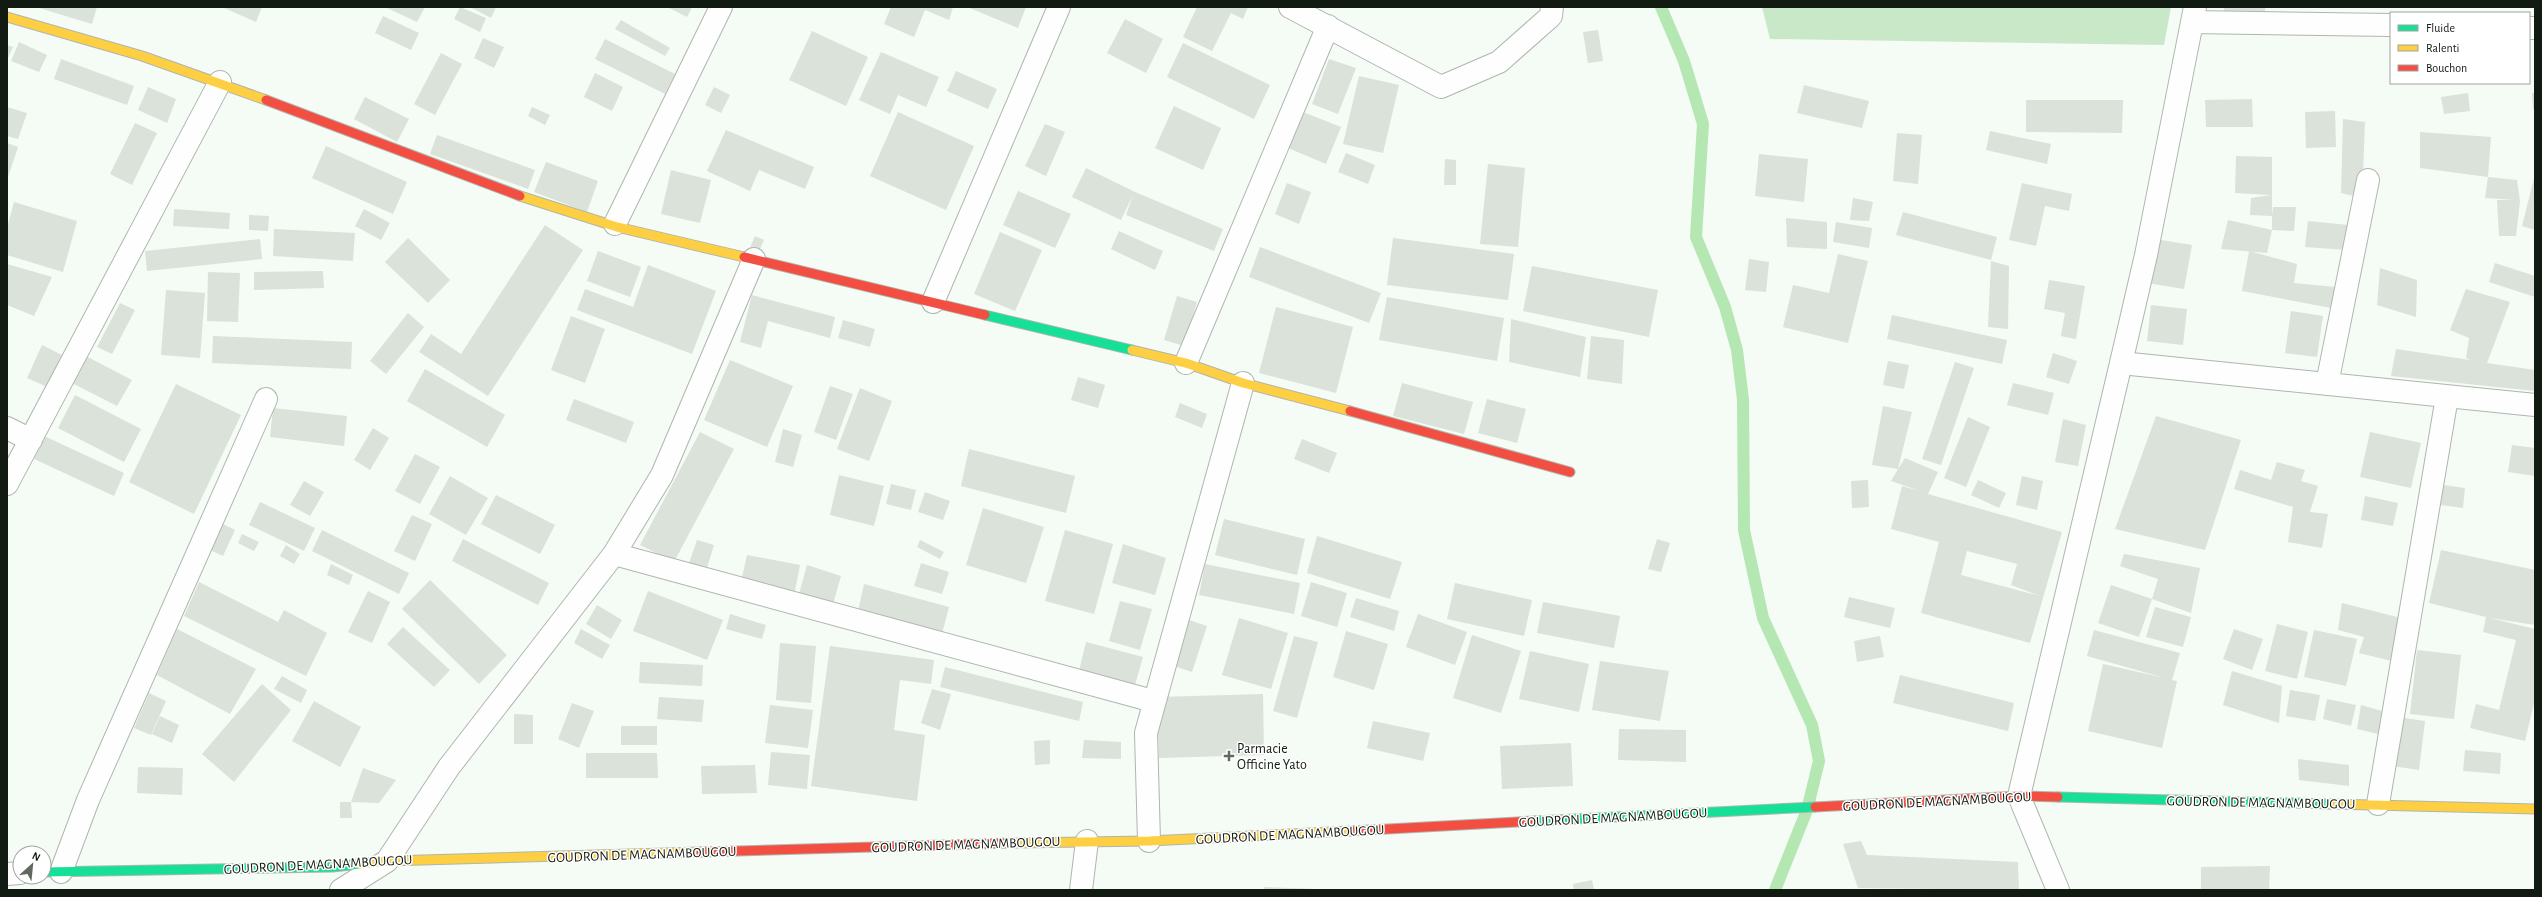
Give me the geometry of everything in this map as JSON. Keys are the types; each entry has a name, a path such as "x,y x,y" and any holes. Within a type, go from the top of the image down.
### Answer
{"street":[{"path":"615,224 721,7"},
{"path":"933,302 1059,7"},
{"path":"1290,7 1441,87 1499,62 1551,16 1552,7"},
{"path":"2058,890 2019,796 2146,255 2193,14 2390,25"},
{"path":"7,17 84,38 220,82 522,198 705,250 754,259 1186,363 1243,383 1429,431 1570,472"},
{"path":"1186,363 1328,26"},
{"path":"7,484 220,82"},
{"path":"2327,384 2368,180"},
{"path":"341,890 387,861 449,767 614,554 662,475 754,259"},
{"path":"2121,363 2535,405"},
{"path":"1149,841 1146,733 1153,701 1243,383"},
{"path":"2378,804 2447,397"},
{"path":"53,872 88,800 266,399"},
{"path":"7,428 31,440"},
{"path":"614,554 1153,701"},
{"name":"GOUDRON DE MAGNAMBOUGOU","path":"53,872 333,867 387,861 1087,841 1149,841 1869,805 2019,796 2535,809"},
{"path":"1081,890 1087,841"}],"green space":[{"path":"1762,7 2171,7 2164,45 1770,39"}],"building":[{"path":"36,7 97,7 92,24"},
{"path":"222,7 262,7 256,22"},
{"path":"385,7 425,7 417,22"},
{"path":"460,7 486,18 480,32 454,19"},
{"path":"470,7 496,7 491,18"},
{"path":"667,7 692,7 687,17"},
{"path":"891,7 953,7 949,20 925,10 914,37 884,24"},
{"path":"967,7 1026,7 1018,28"},
{"path":"1197,7 1248,7 1243,19 1231,13 1212,51 1183,37"},
{"path":"2224,7 2265,7 2265,13 2224,11"},
{"path":"383,16 419,33 411,50 375,33"},
{"path":"1125,19 1163,39 1146,73 1107,53"},
{"path":"621,20 670,48 665,56 615,29"},
{"path":"1598,30 1603,61 1588,63 1583,32"},
{"path":"812,31 868,57 846,106 789,80"},
{"path":"483,38 504,47 494,68 474,58"},
{"path":"605,39 675,74 665,94 595,59"},
{"path":"19,42 47,55 39,72 11,61"},
{"path":"1183,43 1270,85 1254,119 1167,77"},
{"path":"7,45 13,47 7,60"},
{"path":"881,52 939,77 926,107 898,95 890,114 859,100"},
{"path":"441,53 462,64 435,115 414,104"},
{"path":"61,59 134,86 127,105 54,79"},
{"path":"1329,59 1356,68 1338,114 1312,104"},
{"path":"956,71 997,89 988,109 947,91"},
{"path":"595,73 623,87 612,111 584,97"},
{"path":"1359,76 1399,85 1383,153 1343,144"},
{"path":"1804,85 1869,101 1862,128 1797,113"},
{"path":"148,87 176,99 167,123 138,110"},
{"path":"714,87 730,95 721,113 705,105"},
{"path":"2468,93 2470,111 2444,114 2441,97"},
{"path":"2532,93 2535,93 2535,109 2533,109"},
{"path":"365,97 409,119 397,142 354,119"},
{"path":"2252,99 2253,127 2206,127 2205,100"},
{"path":"2026,100 2123,100 2122,133 2026,132"},
{"path":"1174,106 1221,128 1203,170 1155,148"},
{"path":"7,107 27,113 18,139 7,136"},
{"path":"532,107 550,115 545,125 528,116"},
{"path":"2335,111 2336,147 2306,148 2305,112"},
{"path":"898,112 974,146 946,210 870,176"},
{"path":"1303,112 1341,127 1326,164 1288,148"},
{"path":"2343,119 2365,122 2362,198 2341,193"},
{"path":"135,123 157,133 132,185 110,174"},
{"path":"1045,124 1065,132 1046,176 1025,166"},
{"path":"726,130 814,167 805,189 759,170 750,191 707,171"},
{"path":"1990,131 2051,144 2047,164 1986,150"},
{"path":"2420,132 2491,137 2488,177 2420,168"},
{"path":"1897,133 1922,135 1918,184 1893,181"},
{"path":"437,135 535,170 528,189 430,154"},
{"path":"7,143 18,147 7,180"},
{"path":"326,146 407,182 393,214 312,178"},
{"path":"1346,153 1375,165 1368,184 1338,172"},
{"path":"1759,154 1808,159 1804,202 1755,196"},
{"path":"2236,156 2272,157 2272,216 2250,215 2251,198 2271,195 2235,193"},
{"path":"1445,159 1456,160 1456,185 1444,185"},
{"path":"546,162 598,181 587,212 534,192"},
{"path":"1488,164 1525,168 1518,247 1480,244"},
{"path":"1086,168 1135,192 1223,229 1214,251 1126,215 1133,195 1121,220 1072,197"},
{"path":"671,170 711,180 700,223 661,214"},
{"path":"2488,177 2517,180 2520,201 2516,236 2499,236 2497,200 2515,200 2485,198"},
{"path":"2535,178 2535,230 2522,226"},
{"path":"1287,183 1311,192 1299,224 1275,214"},
{"path":"2022,183 2072,194 2069,211 2045,206 2036,246 2009,240"},
{"path":"1018,191 1071,214 1055,248 1003,225"},
{"path":"1853,198 1873,202 1869,221 1850,220"},
{"path":"14,202 77,221 63,272 7,255 7,228"},
{"path":"2273,207 2296,207 2294,231 2272,230"},
{"path":"174,209 230,213 229,229 173,226"},
{"path":"364,209 390,223 381,240 355,226"},
{"path":"1903,212 1997,237 1991,260 1896,235"},
{"path":"249,215 269,216 268,231 249,230"},
{"path":"1786,218 1827,222 1827,249 1787,247"},
{"path":"2228,220 2272,230 2267,253 2221,249"},
{"path":"2308,221 2349,225 2347,250 2305,247"},
{"path":"1836,222 1872,228 1869,248 1833,242"},
{"path":"545,225 583,250 488,396 419,352 431,334 461,354"},
{"path":"274,229 355,233 353,261 273,256"},
{"path":"1119,231 1163,251 1155,270 1111,249"},
{"path":"1000,232 1042,250 1015,311 974,294"},
{"path":"755,236 764,240 759,251 750,248"},
{"path":"408,238 450,280 428,303 385,262"},
{"path":"1393,238 1514,254 1508,300 1387,285"},
{"path":"260,239 262,259 147,271 145,251"},
{"path":"2155,239 2192,245 2184,289 2147,283"},
{"path":"1260,247 1381,293 1369,323 1249,277"},
{"path":"598,251 641,267 630,297 587,281"},
{"path":"2249,251 2297,264 2294,283 2336,287 2336,309 2242,291"},
{"path":"1838,254 1868,261 1848,343 1783,327 1793,285 1829,293"},
{"path":"1749,259 1769,262 1766,292 1745,290"},
{"path":"1991,261 2009,266 2008,329 1988,327"},
{"path":"2495,263 2535,276 2535,297 2489,282"},
{"path":"7,264 52,277 34,316 7,305"},
{"path":"648,265 716,291 692,354 577,310 585,289 633,307"},
{"path":"1532,266 1658,290 1649,337 1523,311"},
{"path":"2380,268 2417,280 2416,317 2377,305"},
{"path":"323,271 324,288 254,290 254,272"},
{"path":"208,272 240,273 238,322 207,321"},
{"path":"2049,280 2085,286 2076,339 2061,336 2065,313 2044,309"},
{"path":"2466,289 2510,302 2487,363 2535,370 2535,391 2391,376 2396,349 2470,360 2466,358 2469,338 2450,330"},
{"path":"166,290 205,293 200,358 161,355"},
{"path":"752,295 835,317 830,338 768,321 761,348 740,342"},
{"path":"1177,296 1197,302 1184,346 1164,340"},
{"path":"1387,297 1504,318 1497,361 1379,340"},
{"path":"120,303 135,310 112,354 97,347"},
{"path":"2151,305 2187,309 2183,345 2147,341"},
{"path":"1276,307 1353,327 1336,393 1259,373"},
{"path":"2291,311 2323,316 2317,357 2285,353"},
{"path":"408,313 424,327 386,374 370,361"},
{"path":"1892,315 2007,340 2002,364 1887,339"},
{"path":"571,316 605,329 585,383 551,370"},
{"path":"1511,319 1586,337 1580,377 1509,362"},
{"path":"843,320 875,329 870,347 838,338"},
{"path":"213,336 352,342 351,369 212,363"},
{"path":"1591,336 1624,340 1622,384 1587,379"},
{"path":"42,345 62,355 47,387 27,378"},
{"path":"2053,353 2077,361 2069,384 2046,377"},
{"path":"82,354 132,380 117,406 68,381"},
{"path":"730,360 793,386 767,447 704,420"},
{"path":"1888,361 1909,365 1904,389 1883,385"},
{"path":"1955,362 1974,368 1941,465 1922,459"},
{"path":"425,369 505,415 487,447 407,401"},
{"path":"1078,377 1105,385 1098,408 1071,400"},
{"path":"1402,383 1473,402 1464,434 1393,416"},
{"path":"2013,383 2054,393 2048,415 2007,405"},
{"path":"176,384 241,415 194,514 129,482"},
{"path":"830,386 853,394 836,440 814,432"},
{"path":"860,388 892,401 869,461 837,449"},
{"path":"75,395 141,429 124,462 58,428"},
{"path":"574,399 634,422 626,443 566,420"},
{"path":"1487,399 1526,409 1517,443 1478,433"},
{"path":"1180,403 1207,414 1202,428 1175,417"},
{"path":"1883,406 1912,412 1898,469 1872,465"},
{"path":"273,408 347,416 344,446 270,437"},
{"path":"2156,416 2241,440 2205,550 2115,529"},
{"path":"1968,417 1990,427 1966,487 1944,478"},
{"path":"2063,419 2086,425 2078,466 2055,462"},
{"path":"373,428 389,438 370,470 354,460"},
{"path":"783,429 802,435 793,467 775,462"},
{"path":"700,432 734,449 674,562 640,545"},
{"path":"2370,432 2421,443 2411,488 2360,477"},
{"path":"44,436 124,473 114,496 34,459"},
{"path":"1302,439 1337,453 1329,473 1294,459"},
{"path":"2512,445 2535,448 2535,476 2508,472"},
{"path":"969,449 1075,476 1066,513 961,486"},
{"path":"415,454 440,467 420,504 395,491"},
{"path":"1905,458 1938,472 1928,494 2062,532 2030,643 1921,613 1939,542 1891,529 1902,486 1920,491 1891,481","holes":["1967,551 2017,564 2011,585 2040,596 1961,575"]},
{"path":"2277,462 2305,470 2301,481 2318,486 2310,512 2328,514 2322,548 2288,542 2293,507 2234,489 2240,470 2271,480"},
{"path":"839,475 884,486 874,526 830,515"},
{"path":"450,476 488,498 466,535 429,514"},
{"path":"2022,476 2043,481 2037,510 2016,505"},
{"path":"1868,480 1869,507 1852,508 1851,481"},
{"path":"1978,480 2006,493 1999,508 1971,495"},
{"path":"304,481 324,492 310,516 290,505"},
{"path":"891,484 916,490 911,510 886,504"},
{"path":"2443,485 2465,488 2463,508 2441,505"},
{"path":"925,492 950,501 943,520 918,512"},
{"path":"496,495 555,525 540,554 481,524"},
{"path":"2365,496 2398,503 2393,526 2361,520"},
{"path":"260,502 315,528 304,551 249,525"},
{"path":"983,508 1044,527 1026,583 966,565"},
{"path":"412,515 432,524 415,561 394,551"},
{"path":"1224,519 1305,539 1297,575 1215,555"},
{"path":"215,520 235,530 223,556 203,547"},
{"path":"322,530 409,573 399,594 312,551"},
{"path":"1065,530 1113,544 1094,614 1045,601"},
{"path":"242,534 259,542 254,551 238,543"},
{"path":"1317,536 1402,562 1390,599 1307,573"},
{"path":"463,539 549,583 538,605 452,561"},
{"path":"1657,539 1670,543 1661,572 1648,569"},
{"path":"697,540 714,545 707,568 689,563"},
{"path":"920,540 944,552 940,559 917,547"},
{"path":"1123,544 1166,558 1155,595 1112,583"},
{"path":"286,545 300,554 294,564 280,556"},
{"path":"2441,550 2535,570 2535,625 2490,618 2535,629 2535,699 2525,741 2470,728 2476,704 2499,710 2516,640 2483,632 2486,617 2429,603"},
{"path":"2124,554 2200,568 2191,613 2152,599 2158,579 2120,566"},
{"path":"747,555 800,565 794,596 740,586"},
{"path":"921,563 949,572 942,594 914,586"},
{"path":"331,564 353,575 349,585 327,575"},
{"path":"1205,564 1300,583 1294,614 1199,595"},
{"path":"807,565 841,576 833,604 799,594"},
{"path":"430,580 507,655 479,684 402,609"},
{"path":"199,582 278,622 284,610 327,633 306,676 184,616"},
{"path":"1311,582 1347,593 1337,627 1301,616"},
{"path":"1455,583 1532,600 1524,636 1447,619"},
{"path":"864,584 949,607 942,634 858,611"},
{"path":"2111,585 2152,599 2139,637 2098,623"},
{"path":"368,591 390,602 372,643 348,632"},
{"path":"648,591 723,620 707,660 633,631"},
{"path":"1849,597 1895,608 1890,628 1844,617"},
{"path":"1356,598 1399,611 1394,631 1350,617"},
{"path":"1120,601 1152,609 1140,650 1109,641"},
{"path":"1543,602 1620,616 1614,648 1537,633"},
{"path":"2342,603 2401,618 2392,661 2359,653 2364,637 2338,630"},
{"path":"597,605 622,620 611,639 586,624"},
{"path":"2155,607 2191,617 2183,647 2146,637"},
{"path":"730,614 766,625 762,639 726,629"},
{"path":"1418,614 1467,632 1455,665 1406,647"},
{"path":"1183,618 1207,626 1192,672 1168,664"},
{"path":"1239,618 1288,633 1271,689 1222,675"},
{"path":"2277,624 2308,632 2297,679 2265,671"},
{"path":"403,627 450,670 434,687 387,644"},
{"path":"177,629 256,669 230,714 157,675"},
{"path":"581,629 610,645 602,659 574,643"},
{"path":"2234,629 2263,639 2252,670 2223,659"},
{"path":"2094,630 2180,653 2172,680 2177,681 2162,748 2088,731 2103,664 2165,678 2087,656"},
{"path":"2314,630 2357,639 2346,686 2304,677"},
{"path":"1346,631 1388,644 1374,690 1333,677"},
{"path":"1472,635 1521,651 1501,713 1453,698"},
{"path":"1294,636 1318,642 1297,718 1273,711"},
{"path":"1880,636 1884,657 1857,662 1854,641"},
{"path":"1086,642 1143,657 1135,685 1079,671"},
{"path":"780,643 816,646 811,703 776,700"},
{"path":"830,646 934,660 931,684 900,680 894,730 925,735 917,801 811,786"},
{"path":"2417,650 2461,655 2454,719 2410,714"},
{"path":"1530,651 1589,664 1579,712 1519,699"},
{"path":"1600,661 1669,671 1660,721 1592,710"},
{"path":"640,662 703,665 702,686 639,683"},
{"path":"945,667 1083,702 1079,721 940,687"},
{"path":"2232,671 2282,686 2279,723 2223,705"},
{"path":"1900,675 2014,703 2008,731 1893,703"},
{"path":"282,676 307,690 301,703 274,689"},
{"path":"262,684 291,710 234,782 202,754"},
{"path":"932,689 951,694 940,730 921,723"},
{"path":"2290,690 2320,695 2315,721 2286,716"},
{"path":"149,693 166,701 151,735 134,728"},
{"path":"1263,694 1264,755 1159,758 1157,697"},
{"path":"659,697 704,700 702,722 657,719"},
{"path":"2327,699 2356,705 2351,726 2323,719"},
{"path":"314,701 361,727 340,767 292,741"},
{"path":"572,703 594,711 579,748 558,739"},
{"path":"770,705 813,710 808,748 765,743"},
{"path":"2361,705 2382,711 2378,734 2357,729"},
{"path":"514,714 533,715 533,744 514,744"},
{"path":"160,716 179,725 172,743 152,734"},
{"path":"2398,717 2425,721 2419,770 2392,766"},
{"path":"1373,721 1430,733 1423,761 1367,748"},
{"path":"621,726 657,726 657,745 621,745"},
{"path":"1619,729 1686,730 1686,762 1618,760"},
{"path":"1050,740 1050,764 1035,765 1034,741"},
{"path":"1084,740 1121,742 1121,759 1082,758"},
{"path":"1571,743 1573,786 1502,789 1500,746"},
{"path":"2465,750 2501,753 2500,774 2463,771"},
{"path":"771,752 810,755 807,789 768,785"},
{"path":"586,753 657,753 658,778 586,778"},
{"path":"2298,759 2349,765 2349,786 2299,780"},
{"path":"755,765 757,793 702,794 701,766"},
{"path":"138,767 183,768 182,795 137,793"},
{"path":"363,768 396,780 379,803 351,802"},
{"path":"340,802 351,802 352,818 340,818"},
{"path":"1861,841 1867,855 2018,862 2019,890 1858,888 1843,844"},
{"path":"2270,866 2269,890 2201,890 2201,867"},
{"path":"1592,880 1594,890 1574,890 1573,884"},
{"path":"1264,887 1317,889 1317,890 1264,890"}],"waterway":[{"path":"1661,7 1684,61 1703,124 1696,237 1725,307 1737,350 1743,400 1744,530 1763,618 1812,725 1819,761 1807,810 1775,890"}],"traffic: fast":[{"path":"985,315 1132,350"},
{"path":"2058,797 2330,804"},
{"path":"1535,821 1815,807"},
{"path":"52,872 333,867 359,864"}],"traffic: slow":[{"path":"7,17 142,56 266,100"},
{"path":"520,196 617,227 744,257"},
{"path":"1132,350 1186,363 1243,383 1350,411"},
{"path":"2330,804 2535,809"},
{"path":"1011,843 1149,841 1351,831"},
{"path":"359,864 387,861 701,852"}],"traffic: jam":[{"path":"266,100 520,196"},
{"path":"744,257 985,315"},
{"path":"1350,411 1570,472"},
{"path":"1815,807 2019,796 2058,797"},
{"path":"1351,831 1535,821"},
{"path":"701,852 1011,843"}],"place":[{"name":"Parmacie Officine Yato","path":"1229,756"}]}
